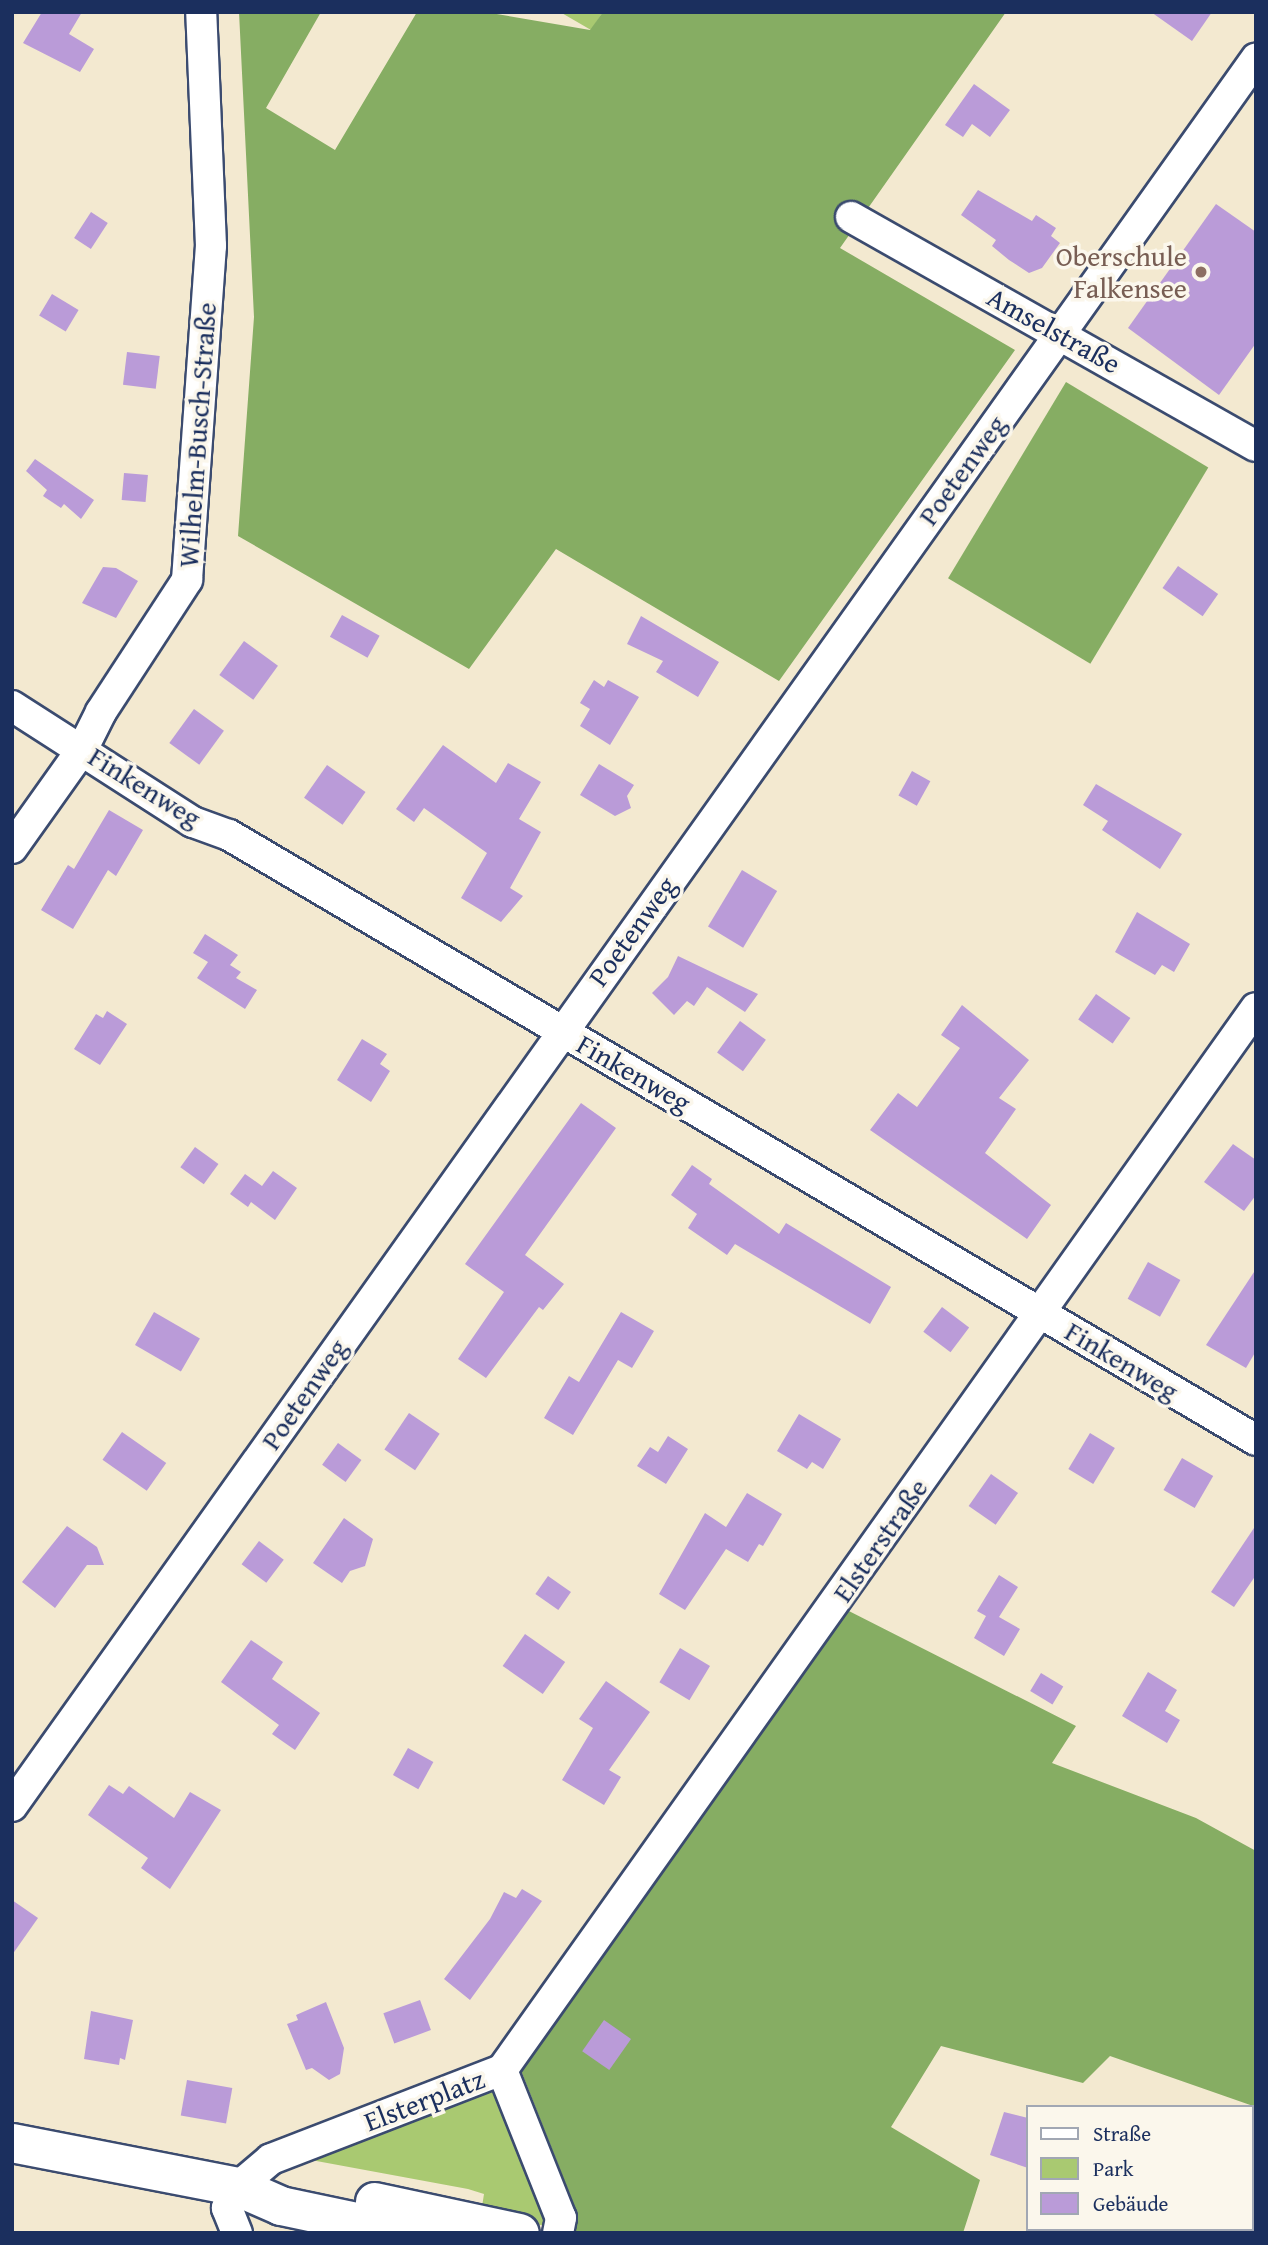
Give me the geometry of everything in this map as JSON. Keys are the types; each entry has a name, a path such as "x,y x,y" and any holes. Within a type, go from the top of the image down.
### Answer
{"street":[{"name":"Wilhelm-Busch-Straße","path":"12,848 83,748 101,712 187,580 211,246 201,12"},
{"name":"Poetenweg","path":"12,1806 561,1030 1256,59"},
{"name":"Amselstraße","path":"851,217 1256,446"},
{"name":"Finkenweg","path":"12,706 83,748 193,822 229,835 1256,1440"},
{"name":"Elsterstraße","path":"502,2070 1256,1007"},
{"name":"Elsterplatz","path":"238,2187 271,2159 502,2070 561,2218 558,2233"},
{"path":"12,2143 238,2187 281,2206 409,2233"},
{"path":"238,2187 284,2183 520,2233"},
{"path":"237,2233 227,2208 238,2187"}],"green space":[{"path":"239,12 321,12 266,108 335,150 417,12 485,12 590,30 603,12 1006,12 840,248 1015,350 779,681 556,549 469,669 238,536 254,317"},
{"path":"560,12 603,12 591,30"},
{"path":"1066,382 1208,467 1090,664 948,578"},
{"path":"839,1606 1076,1726 1052,1763 1196,1818 1256,1851 1256,2107 1110,2056 1083,2083 941,2046 891,2127 980,2180 963,2233 568,2233 574,2205 520,2068"},
{"path":"496,2085 546,2226 481,2213 484,2194 468,2189 311,2160"}],"building":[{"path":"42,12 82,12 69,34 94,49 80,72 23,43"},
{"path":"1151,12 1212,12 1192,41"},
{"path":"974,84 1010,110 990,137 972,124 963,137 945,125"},
{"path":"978,190 1032,221 1036,215 1056,228 1051,236 1060,243 1042,268 1029,273 1009,260 992,246 996,240 961,215"},
{"name":"Oberschule Falkensee","path":"1216,204 1256,232 1256,343 1219,395 1128,328"},
{"path":"91,212 108,223 91,249 74,238"},
{"path":"52,294 79,310 66,331 39,315"},
{"path":"127,352 160,356 156,389 123,385"},
{"path":"35,459 94,500 81,519 64,504 61,508 43,496 47,490 26,471"},
{"path":"124,473 148,475 146,502 122,500"},
{"path":"1178,566 1218,594 1203,616 1163,588"},
{"path":"103,567 116,568 138,581 116,618 82,603"},
{"path":"342,615 380,636 367,658 330,637"},
{"path":"641,616 719,662 698,697 656,672 663,661 627,644"},
{"path":"244,641 278,666 253,700 219,675"},
{"path":"594,680 604,687 608,680 639,697 610,745 580,726 590,709 580,703"},
{"path":"194,709 224,731 199,765 169,743"},
{"path":"443,745 496,783 508,763 541,782 519,819 541,832 510,888 523,896 501,922 461,898 487,853 424,808 414,822 396,809"},
{"path":"599,764 634,785 627,796 631,808 615,816 580,795"},
{"path":"327,765 366,792 343,825 304,798"},
{"path":"912,771 930,781 917,806 898,795"},
{"path":"1096,784 1182,834 1160,869 1102,830 1108,821 1083,805"},
{"path":"109,810 143,830 116,876 108,870 73,929 41,910 68,865 74,869"},
{"path":"742,870 777,891 743,948 708,927"},
{"path":"1137,912 1190,944 1174,972 1162,965 1155,975 1115,952"},
{"path":"205,934 238,955 230,965 241,972 236,978 257,990 245,1009 197,978 208,962 193,953"},
{"path":"678,956 758,994 745,1012 707,987 694,1006 687,1001 674,1015 652,993 668,977"},
{"path":"1096,994 1130,1018 1113,1043 1078,1019"},
{"path":"962,1005 1029,1060 999,1098 1016,1109 985,1153 1051,1205 1027,1239 870,1130 898,1093 917,1107 960,1048 941,1035"},
{"path":"107,1011 127,1024 100,1065 74,1049 96,1014 103,1018"},
{"path":"740,1021 766,1040 743,1071 717,1053"},
{"path":"362,1039 387,1054 380,1064 390,1071 371,1102 337,1080"},
{"path":"581,1103 616,1128 525,1255 564,1284 543,1310 539,1307 486,1378 458,1359 504,1292 465,1264"},
{"path":"1233,1144 1256,1160 1256,1195 1244,1211 1204,1182"},
{"path":"195,1147 218,1164 204,1184 180,1167"},
{"path":"692,1165 712,1179 709,1184 779,1234 786,1223 891,1287 870,1324 735,1244 727,1255 688,1228 697,1214 671,1195"},
{"path":"273,1171 297,1188 275,1220 251,1202 248,1207 230,1194 245,1174 262,1186"},
{"path":"1148,1262 1180,1280 1160,1317 1128,1299"},
{"path":"1256,1269 1256,1351 1246,1368 1206,1345"},
{"path":"942,1307 969,1327 950,1352 923,1332"},
{"path":"154,1312 200,1338 181,1371 135,1345"},
{"path":"621,1312 654,1331 632,1368 618,1360 573,1435 544,1418 569,1376 579,1382"},
{"path":"409,1413 440,1434 415,1470 384,1449"},
{"path":"799,1414 841,1439 823,1469 812,1462 807,1469 777,1451"},
{"path":"122,1432 166,1463 147,1491 102,1460"},
{"path":"1090,1433 1115,1448 1093,1484 1068,1469"},
{"path":"668,1436 688,1449 666,1484 637,1466 650,1447 658,1452"},
{"path":"338,1443 361,1460 346,1482 322,1465"},
{"path":"1182,1458 1213,1476 1195,1508 1164,1490"},
{"path":"991,1474 1018,1493 996,1525 969,1506"},
{"path":"747,1493 782,1514 763,1546 759,1544 748,1562 726,1549 685,1610 659,1594 705,1513 726,1527"},
{"path":"344,1518 373,1539 365,1566 350,1571 342,1583 313,1563"},
{"path":"1256,1525 1256,1575 1234,1607 1211,1592"},
{"path":"67,1526 97,1547 104,1565 87,1565 55,1608 22,1582"},
{"path":"259,1541 284,1560 266,1583 242,1564"},
{"path":"999,1575 1018,1587 999,1617 1020,1629 1004,1656 974,1638 986,1616 977,1611"},
{"path":"548,1576 571,1592 558,1610 535,1594"},
{"path":"525,1634 565,1662 543,1694 503,1666"},
{"path":"251,1640 283,1662 272,1679 320,1713 295,1750 272,1734 279,1725 221,1682"},
{"path":"680,1648 710,1666 689,1700 659,1682"},
{"path":"1148,1672 1177,1690 1165,1711 1180,1720 1167,1743 1122,1716"},
{"path":"1041,1673 1063,1686 1052,1704 1030,1691"},
{"path":"606,1681 650,1712 609,1770 621,1777 604,1805 562,1780 593,1728 579,1719"},
{"path":"408,1748 433,1762 418,1789 393,1775"},
{"path":"109,1785 123,1794 129,1786 174,1818 190,1792 221,1810 170,1889 141,1868 148,1858 88,1815"},
{"path":"522,1889 542,1901 470,2000 444,1979 490,1919 504,1892 516,1898"},
{"path":"12,1900 38,1918 12,1955"},
{"path":"420,2000 431,2030 394,2043 383,2013"},
{"path":"326,2002 344,2048 340,2074 329,2080 312,2068 306,2070 287,2024 298,2020 296,2015"},
{"path":"91,2011 133,2020 125,2060 120,2058 119,2065 84,2059"},
{"path":"604,2020 631,2039 609,2070 582,2051"},
{"path":"187,2080 232,2088 226,2123 181,2115"},
{"path":"1004,2112 1026,2118 1026,2167 990,2155"}],"place":[{"name":"Oberschule Falkensee","path":"1201,272"}]}
